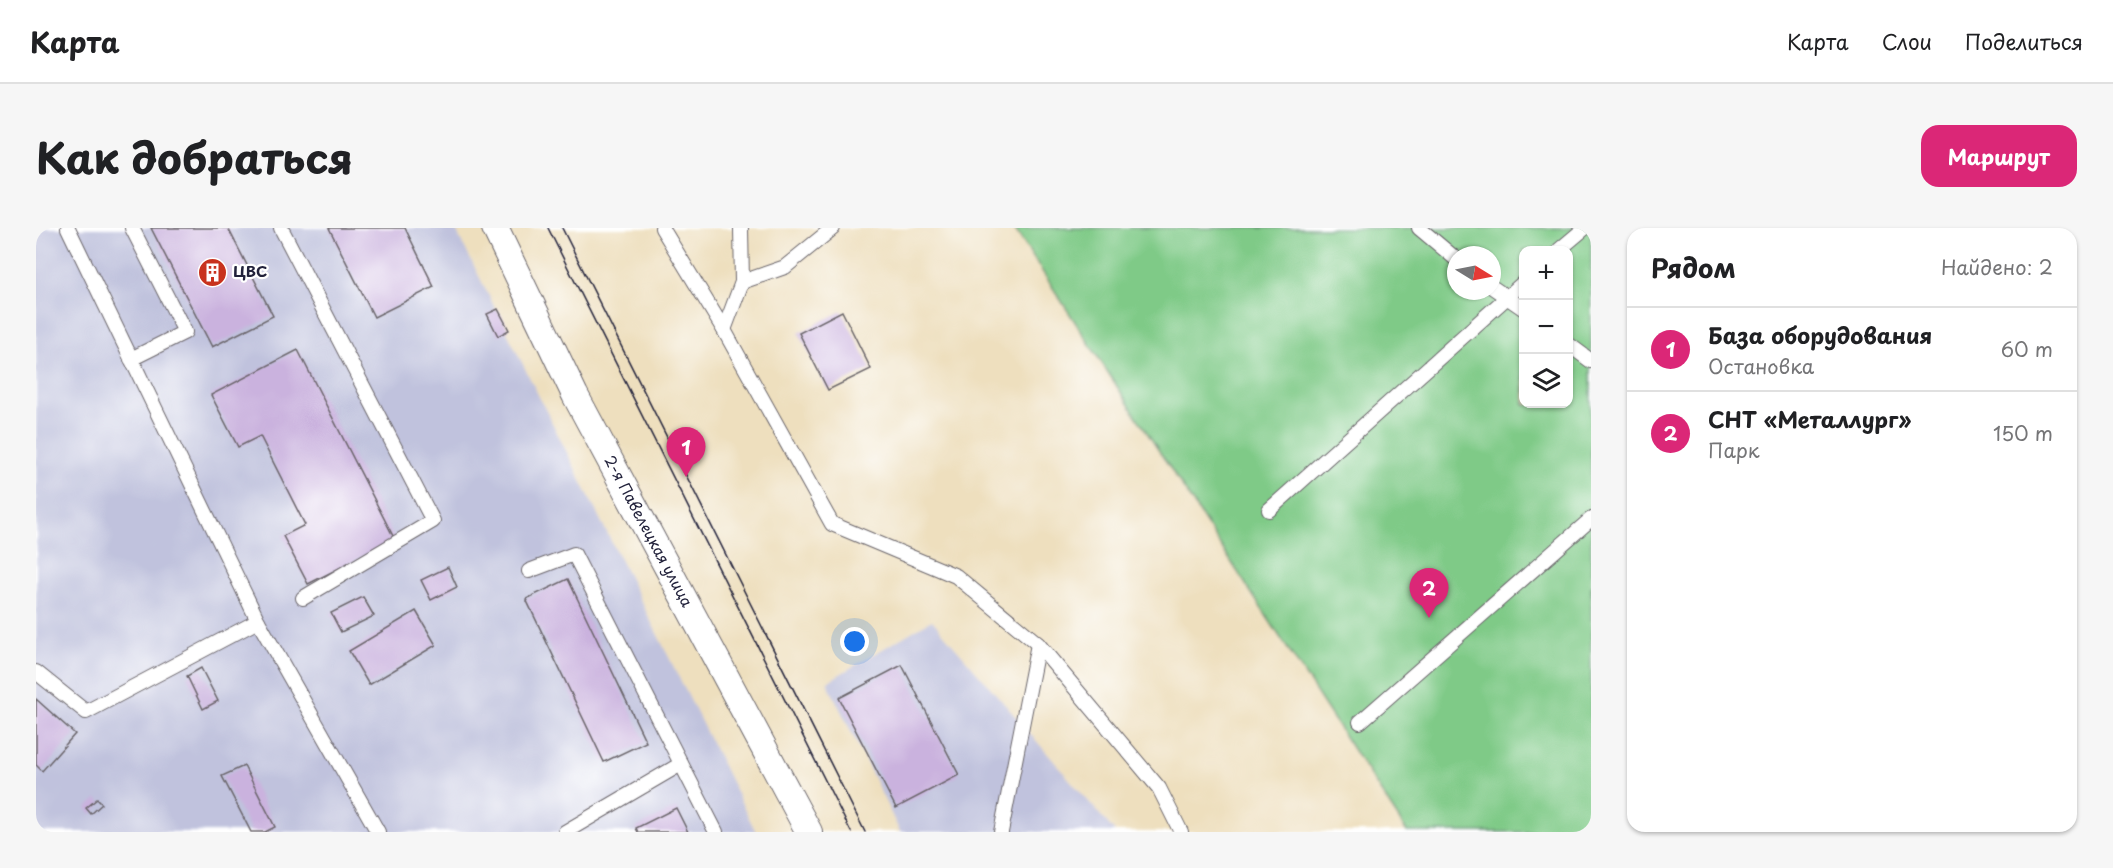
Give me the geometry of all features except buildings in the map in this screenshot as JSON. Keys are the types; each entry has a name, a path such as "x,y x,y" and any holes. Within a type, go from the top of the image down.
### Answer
{"street":[{"name":"2-я Павелецкая улица","path":"495,228 575,395 808,832"}],"lane":[{"path":"68,228 258,621 378,832"},
{"path":"131,359 185,332 132,228"},
{"path":"281,228 433,521 303,598"},
{"path":"662,228 724,330 832,524 956,576 1038,644 1159,788 1181,832"},
{"path":"724,330 742,282 741,228"},
{"path":"742,282 785,267 834,228"},
{"path":"1419,228 1447,251"},
{"path":"1564,246 1585,228"},
{"path":"1269,510 1519,286"},
{"path":"1501,293 1519,305"},
{"path":"1573,347 1591,362"},
{"path":"1360,722 1591,519"},
{"path":"529,571 574,554 716,832"},
{"path":"36,672 86,712 258,621"},
{"path":"1001,832 1038,644"},
{"path":"565,832 681,764"}],"shaded area":[{"path":"36,228 455,228 756,832 36,832"},
{"path":"932,620 1115,832 900,832 827,682"}],"green space":[{"path":"1014,228 1591,228 1591,832 1407,832"}],"tram line":[{"path":"548,228 851,832"},
{"path":"562,228 865,832"}],"place":[{"name":"ЦВС","path":"212,272"},
{"name":"База оборудования","path":"686,477"},
{"name":"СНТ «Металлург»","path":"1429,618"}]}
